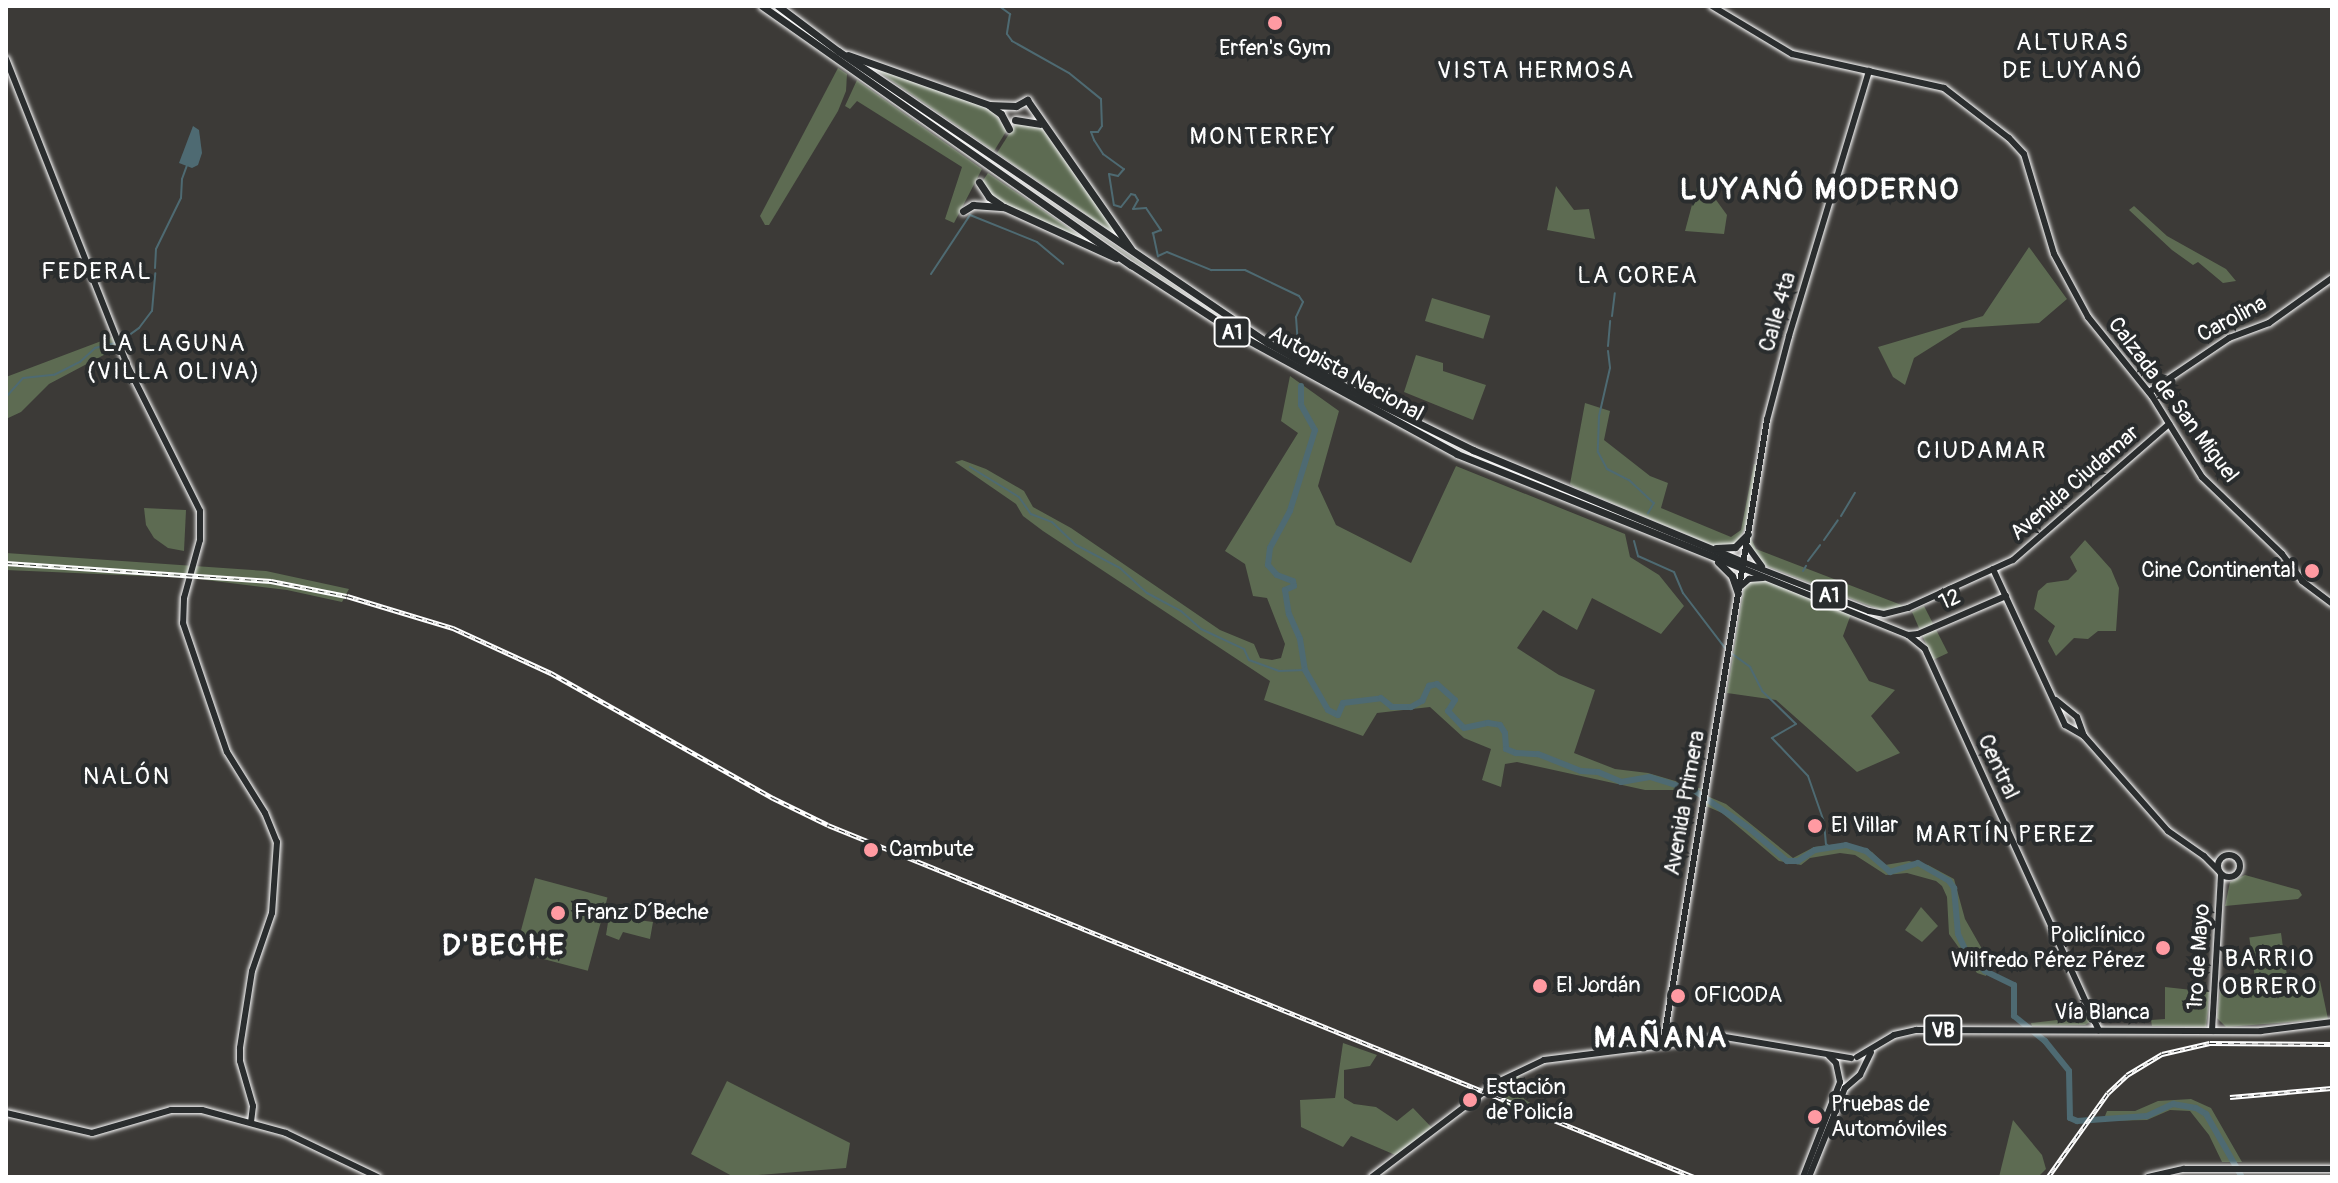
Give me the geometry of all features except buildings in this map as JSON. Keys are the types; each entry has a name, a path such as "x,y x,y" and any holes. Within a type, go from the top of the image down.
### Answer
{"highway":[{"name":"Autopista Nacional","path":"762,6 860,67 1268,343 1400,415 1706,551"},
{"path":"778,6 860,67 989,105 1016,106 1027,100 1136,255"},
{"name":"Autopista Nacional","path":"860,67 972,155 1131,265 1239,335 1395,424 1556,497 1743,565"},
{"path":"989,105 1001,114 1009,129"},
{"path":"1015,120 1042,125"},
{"path":"979,182 989,197 1004,207 1131,265"},
{"path":"963,211 973,205 1004,207"},
{"path":"1706,551 1735,547 1748,534"},
{"path":"1706,551 1730,573 1738,593"}],"main road":[{"name":"Calzada de San Miguel","path":"1712,6 1783,50 1944,88 2018,146 2024,154 2054,254 2088,317 2149,392 2202,477 2284,556 2302,581 2332,604"},
{"path":"6,59 121,350 200,511 200,540 184,598 183,623 227,752 265,813 278,846 272,913 252,971 240,1048 240,1061 252,1101 251,1123"},
{"name":"Calle 4ta","path":"1743,565 1774,391 1869,71"},
{"name":"Carolina","path":"2149,392 2229,338 2269,323 2332,278"},
{"name":"Avenida Ciudamar","path":"1915,605 2013,560 2169,424"},
{"path":"1748,534 1751,555 1773,577"},
{"name":"Autopista Nacional","path":"1743,565 1908,635 1925,649"},
{"name":"Avenida Primera","path":"1663,1044 1743,565"},
{"path":"1993,569 2060,715 2070,729 2084,736 2168,831 2204,856 2219,872 2231,877 2239,872 2239,860 2232,855 2221,858 2204,856"},
{"path":"1738,593 1749,579 1773,577"},
{"name":"Autopista Nacional","path":"1773,577 1869,611 1893,613 1915,605"},
{"name":"12","path":"1908,635 2006,596"},
{"name":"Central","path":"1925,649 2099,1030"},
{"path":"2054,699 2069,709 2084,736"},
{"path":"2060,715 2069,709"},
{"path":"2070,729 2080,724"},
{"path":"2219,872 2221,858"},
{"name":"1ro de Mayo","path":"2212,1031 2223,885 2219,872"},
{"name":"1ro de Mayo","path":"2223,885 2231,877"},
{"path":"2084,1031 2094,1018"},
{"path":"2212,1021 2230,1032"},
{"name":"Vía Blanca","path":"1854,1057 1894,1035 1916,1030 2230,1032 2332,1022"},
{"path":"1372,1177 1496,1083 1534,1062 1731,1037 1854,1057 1865,1063"},
{"name":"VB","path":"1806,1177 1845,1088 1876,1047"},
{"path":"1822,1052 1835,1061 1840,1075 1852,1081"},
{"name":"VB","path":"1806,1177 1842,1063 1854,1057"},
{"path":"6,1113 92,1133 179,1108 286,1133 378,1177"},
{"path":"2148,1177 2184,1169 2332,1169"}],"green space":[{"path":"869,65 990,108 1007,130 994,151"},
{"path":"838,68 847,74 846,91 838,111 769,225 765,225 760,216"},
{"path":"857,80 982,169 954,223 945,219 962,167 857,101 850,109 845,106"},
{"path":"1016,123 1041,127 1119,237 997,153"},
{"path":"997,165 1146,267 1239,329 1145,268"},
{"path":"988,173 1098,248 995,199 982,182"},
{"path":"1556,186 1574,210 1589,209 1595,239 1547,230"},
{"path":"1697,186 1711,193 1727,215 1724,234 1685,231"},
{"path":"2134,206 2167,236 2226,269 2236,281 2223,283 2198,262 2193,265 2172,250 2129,210"},
{"path":"2029,247 2067,299 2039,323 1962,328 1914,358 1905,385 1893,377 1878,347 1983,316"},
{"path":"1432,298 1490,316 1483,339 1425,321"},
{"path":"112,337 117,348 49,384 21,412 6,419 6,377"},
{"path":"1416,355 1443,363 1443,371 1486,385 1473,420 1404,392"},
{"path":"1290,376 1339,411 1318,486 1336,525 1411,563 1456,466 1625,534 1630,557 1659,575 1684,606 1661,634 1592,598 1577,630 1543,610 1517,648 1559,675 1595,690 1574,753 1615,769 1648,773 1706,790 1645,790 1517,762 1505,764 1501,787 1482,780 1491,749 1464,738 1430,707 1377,713 1363,736 1264,700 1270,681 1043,531 1023,516 1016,504 955,462 962,460 986,469 1024,491 1033,507 1071,528 1220,630 1254,644 1260,658 1281,658 1285,644 1267,598 1253,596 1245,564 1225,551 1298,433 1281,421"},
{"path":"1585,403 1610,411 1604,440 1650,476 1668,483 1661,508 1731,537 1741,530 1754,464 1757,465 1747,525 1736,544 1712,545 1570,484"},
{"path":"144,508 186,510 184,551 168,548 154,538 146,525"},
{"path":"1749,534 1756,549 1904,606 1886,612 1766,566 1749,548"},
{"path":"2085,540 2111,569 2119,588 2116,631 2098,631 2088,639 2074,638 2056,656 2048,641 2055,626 2034,609 2038,591 2047,583 2068,580 2077,571 2070,557"},
{"path":"6,553 266,571 349,589 342,602 287,590 190,578 6,570"},
{"path":"1763,580 1851,614 1843,636 1869,681 1895,690 1871,716 1900,753 1857,772 1776,700 1727,693 1744,587"},
{"path":"1924,606 1948,653 1933,660 1912,612"},
{"path":"1707,796 1726,804 1793,858 1814,847 1838,844 1872,852 1885,865 1909,861 1928,865 1954,879 1965,919 1990,963 1986,976 1977,973 1949,934 1947,897 1936,881 1907,873 1886,875 1855,855 1840,853 1810,858 1801,865 1779,861 1722,813 1706,806"},
{"path":"2245,875 2299,890 2302,895 2298,899 2225,906 2230,882"},
{"name":"Franz D´Beche","path":"535,878 607,897 588,971 515,951"},
{"path":"1921,907 1938,926 1922,942 1905,930"},
{"path":"609,916 653,922 650,939 623,932 619,940 606,935"},
{"path":"2281,933 2287,977 2255,981 2249,937"},
{"path":"2320,981 2328,1019 2226,1027 2217,1018 2220,991"},
{"path":"2165,987 2210,992 2206,1027 2152,1026 2151,1020 2165,1019"},
{"path":"2090,1016 2090,1022 2085,1025 2032,1026 2031,1023"},
{"path":"1343,1043 1377,1055 1370,1066 1344,1070 1344,1098 1354,1104 1376,1107 1397,1121 1413,1108 1434,1130 1400,1157 1351,1136 1343,1147 1301,1127 1300,1100 1335,1098"},
{"path":"1519,1075 1524,1099 1535,1106 1531,1120 1500,1106 1514,1077"},
{"path":"727,1081 850,1143 846,1168 734,1177 691,1154"},
{"path":"2191,1099 2211,1108 2242,1162 2222,1162 2209,1135 2190,1111 2170,1110 2147,1120 2103,1121 2107,1111 2135,1111 2158,1101"},
{"path":"2013,1120 2042,1155 2046,1169 2038,1177 1999,1177"}],"water":[{"path":"193,126 199,130 202,153 198,165 192,168 179,163"}],"waterway":[{"path":"999,6 1010,14 1007,34 1012,41 1069,73 1101,99 1102,126 1098,132 1091,132 1103,154 1124,169 1118,176 1109,174 1114,205 1121,207 1131,194 1135,195 1138,200 1133,209 1146,208 1161,230 1153,233 1158,256 1167,252 1211,270 1245,270 1299,296 1303,302 1296,317 1298,343 1310,346 1309,356"},
{"path":"155,268 156,249 181,198 182,179 187,165"},
{"path":"931,274 970,215 1037,242 1063,264"},
{"path":"121,341 139,328 152,311 155,273"},
{"path":"1612,316 1615,293"},
{"path":"1608,346 1610,321"},
{"path":"6,397 23,378 54,375 80,362 95,348 115,343"},
{"path":"1608,351 1610,368 1599,416 1598,452 1607,469 1629,480 1654,503 1648,513"},
{"path":"1301,386 1301,405 1315,430 1290,511 1270,548 1268,565 1277,575 1293,581 1294,586 1285,590 1289,614 1300,639 1305,670 1328,710 1338,715 1343,703 1381,698 1392,707 1411,707 1422,701 1429,686 1437,684 1455,700 1448,711 1464,728 1488,723 1500,725 1505,733 1506,749 1516,753 1538,754 1621,782 1650,777 1695,791 1750,829 1787,861 1798,861 1815,850 1846,845 1866,851 1890,872 1918,863 1949,881 1954,888 1958,934 1967,953 1985,971 2014,985 2014,1016 2045,1041 2069,1071 2070,1118 2077,1121 2147,1116 2173,1104 2196,1108 2206,1114 2242,1177"},
{"path":"970,467 1019,497 1031,514 1052,522 1076,545 1120,568 1147,593 1181,611 1201,629 1244,649 1249,660 1279,671 1305,670"},
{"path":"1841,516 1855,493"},
{"path":"1824,540 1838,520"},
{"path":"1634,541 1638,556 1674,572 1683,593 1725,648"},
{"path":"1808,561 1820,545"},
{"path":"1803,571 1806,566"},
{"path":"1731,653 1750,667 1762,691 1796,724 1772,738 1808,776 1824,822 1826,844 1830,847"}],"railway":[{"path":"6,563 271,581 347,596 453,628 551,673 773,798 828,825 1694,1177"},
{"path":"2048,1177 2108,1093 2127,1075 2162,1054 2210,1043 2332,1044"},
{"path":"2230,1097 2332,1088"}],"place":[{"name":"Erfen's Gym","path":"1275,23"},
{"name":"Cine Continental","path":"2312,571"},
{"name":"El Villar","path":"1815,826"},
{"name":"Cambute","path":"871,850"},
{"name":"Franz D´Beche","path":"558,913"},
{"name":"Policlínico Wilfredo Pérez Pérez","path":"2163,948"},
{"name":"El Jordán","path":"1540,986"},
{"name":"OFICODA","path":"1678,996"},
{"name":"Estación de Policía","path":"1470,1100"},
{"name":"Pruebas de Automóviles","path":"1815,1117"}],"district":[{"name":"ALTURAS DE LUYANÓ","path":"2073,57"},
{"name":"VISTA HERMOSA","path":"1536,71"},
{"name":"MONTERREY","path":"1263,137"},
{"name":"LUYANÓ MODERNO","path":"1820,190"},
{"name":"FEDERAL","path":"97,272"},
{"name":"LA COREA","path":"1638,276"},
{"name":"LA LAGUNA (VILLA OLIVA)","path":"174,358"},
{"name":"CIUDAMAR","path":"1982,451"},
{"name":"NALÓN","path":"127,777"},
{"name":"MARTÍN PEREZ","path":"2006,835"},
{"name":"D'BECHE","path":"504,946"},
{"name":"BARRIO OBRERO","path":"2270,973"},
{"name":"MAÑANA","path":"1661,1038"}]}
